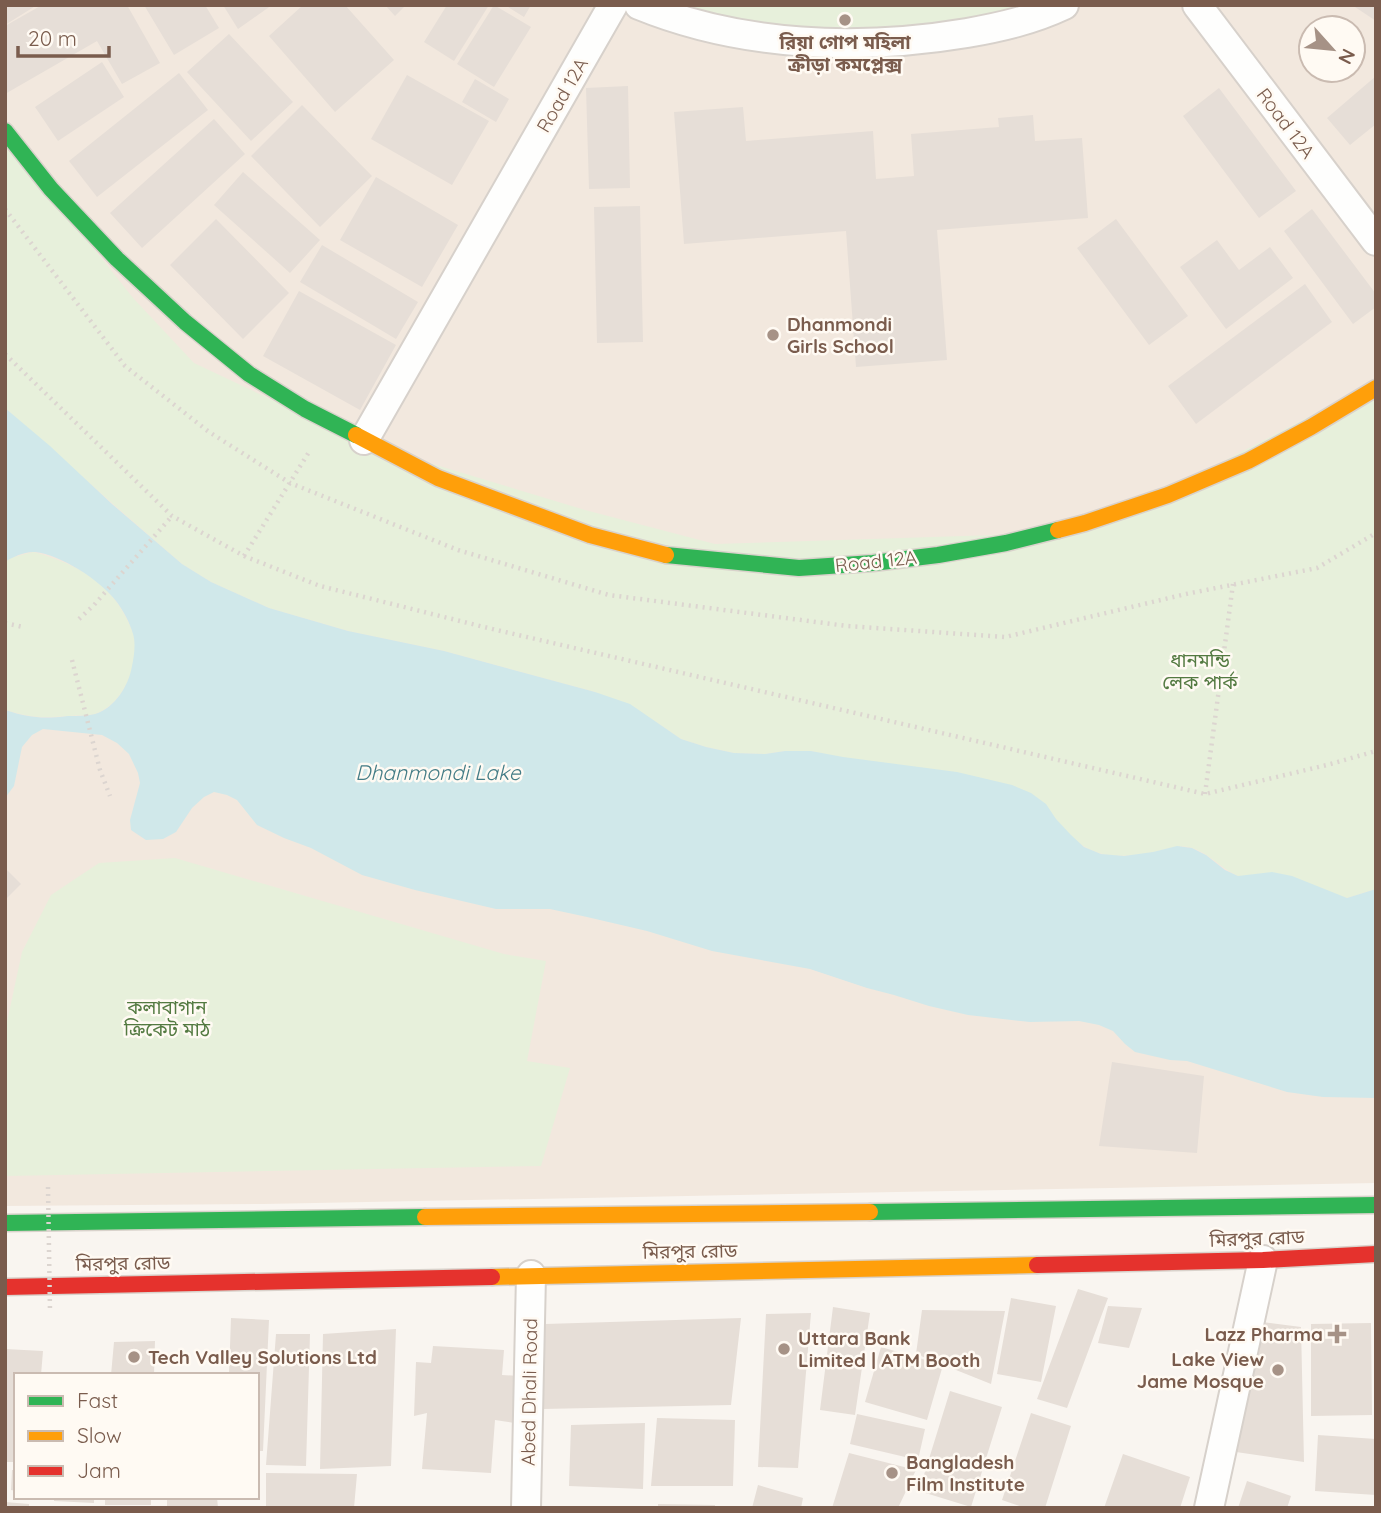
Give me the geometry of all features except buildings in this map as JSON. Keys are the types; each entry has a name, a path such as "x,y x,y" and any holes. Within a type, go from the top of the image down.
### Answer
{"main road":[{"name":"Road 12A","path":"5,131 51,189 117,259 186,322 250,374 305,409 438,478 590,535 667,555 799,568 938,555 1006,543 1085,523 1168,495 1248,461 1376,388"},
{"name":"মিরপুর রোড","path":"5,1223 1376,1205"},
{"name":"মিরপুর রোড","path":"5,1287 1263,1260 1376,1254"}],"street":[{"name":"Road 12A","path":"364,440 613,5"},
{"path":"639,5 692,24 735,34 866,44 943,37 1010,26 1064,5"},
{"name":"Road 12A","path":"1196,5 1376,241"},
{"path":"1209,1508 1263,1260"},
{"name":"Abed Dhali Road","path":"526,1508 531,1276"}],"path":[{"path":"5,354 172,516 244,556 320,586 488,628 1205,794 1376,751"},
{"path":"244,556 309,452"},
{"path":"79,618 94,605 172,516"},
{"path":"1205,794 1233,584"},
{"path":"5,623 23,627"},
{"path":"72,660 100,771 110,796"},
{"path":"48,1187 50,1312"}],"shaded area":[{"path":"5,5 1376,5 1376,1183 263,1204 5,1206"}],"green space":[{"name":"রিয়া গোপ মহিলা ক্রীড়া কমপ্লেক্স","path":"662,5 1033,5 950,24 871,29 731,25"},
{"name":"ধানমন্ডি লেক পার্ক","path":"5,138 134,299 194,363 363,443 585,510 715,544 1087,532 1376,382 1376,889 1347,898 1238,876 1204,853 1187,847 1173,847 1135,855 1103,854 1079,843 1045,804 811,751 734,753 706,747 681,739 656,722 595,692 444,651 348,631 269,608 211,582 182,564 5,408"},
{"path":"33,552 67,564 98,583 118,604 133,633 135,656 128,680 114,701 95,714 44,717 5,710 5,563 10,558"},
{"name":"কলাবাগান ক্রিকেট মাঠ","path":"175,858 504,954 546,961 527,1061 570,1068 541,1166 5,1176 5,1031 22,952 51,895 99,863"}],"water":[{"name":"Dhanmondi Lake","path":"5,408 182,564 211,582 269,608 348,631 444,651 595,692 630,704 681,739 706,747 734,753 811,751 957,772 1012,785 1031,793 1046,804 1056,819 1084,847 1101,854 1124,856 1177,846 1192,848 1238,876 1272,872 1292,876 1347,898 1376,889 1376,1098 1323,1097 1287,1092 1187,1061 1135,1052 1113,1031 1099,1025 1079,1021 1030,1022 968,1015 867,988 810,969 712,951 647,931 587,917 550,909 496,909 415,890 362,875 311,848 257,825 237,800 214,792 192,808 176,832 163,839 146,840 131,830 130,820 140,783 138,773 129,754 102,735 43,729 32,735 22,747 14,786 5,798 5,710 44,718 89,715 102,711 115,701 124,688 135,646 130,625 119,605 100,585 79,570 56,558 35,552 19,555 5,562"}],"traffic: fast":[{"path":"5,131 51,189 117,259 185,322 249,374 305,409 356,435"},
{"path":"666,555 799,568 938,555 1006,543 1058,530"},
{"path":"870,1212 1376,1205"},
{"path":"5,1223 425,1217"}],"traffic: slow":[{"path":"1058,530 1168,495 1248,461 1376,388"},
{"path":"356,435 438,478 590,535 666,555"},
{"path":"425,1217 870,1212"},
{"path":"492,1277 1037,1265"}],"traffic: jam":[{"path":"1037,1265 1263,1260 1376,1254"},
{"path":"5,1287 492,1277"}],"place":[{"name":"রিয়া গোপ মহিলা ক্রীড়া কমপ্লেক্স","path":"845,20"},
{"name":"Dhanmondi Girls School","path":"773,335"},
{"name":"Lazz Pharma","path":"1337,1334"},
{"name":"Uttara Bank Limited | ATM Booth","path":"784,1349"},
{"name":"Tech Valley Solutions Ltd","path":"134,1357"},
{"name":"Lake View Jame Mosque","path":"1278,1370"},
{"name":"Bangladesh Film Institute","path":"892,1473"}]}
